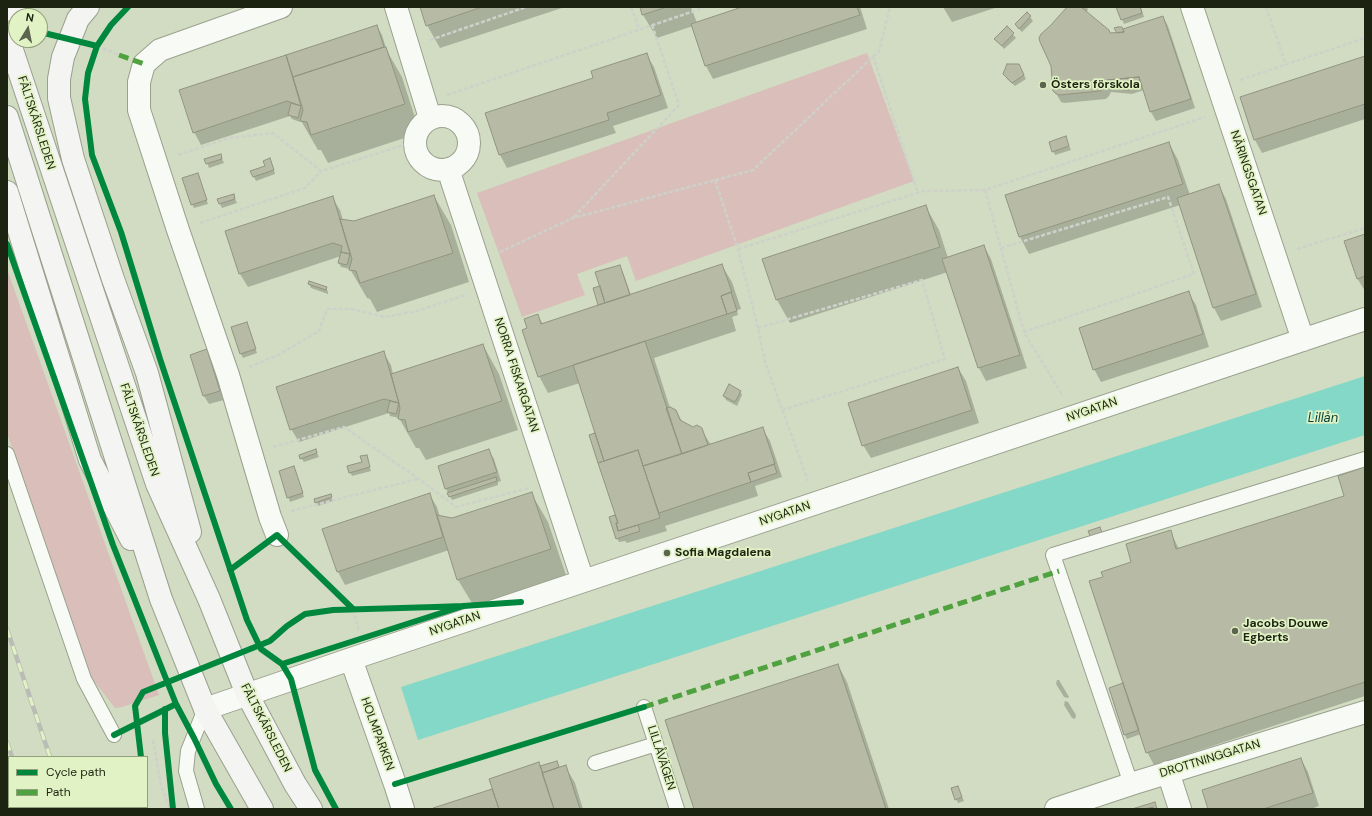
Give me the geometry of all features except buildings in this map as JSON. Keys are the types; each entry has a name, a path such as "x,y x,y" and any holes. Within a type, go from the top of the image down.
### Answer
{"main road":[{"path":"7,10 15,7"},
{"path":"88,7 78,19 62,57 59,79 59,98 74,159 113,280 147,373 209,599"},
{"name":"FÄLTSKÄRSLEDEN","path":"7,35 157,484 209,599 247,694 295,784 311,809"},
{"path":"7,117 161,599 206,709 262,809"},
{"path":"7,192 90,460 161,599"}],"street":[{"path":"274,526 228,375 178,230 139,110 139,82 144,64 160,50 281,7"},
{"path":"396,7 428,110 422,124 416,132 414,142 416,152 421,161 429,167 438,170 448,170 458,165 465,158 469,138 459,121 450,117 440,116 428,110"},
{"name":"NÄRINGSGATAN","path":"1192,7 1304,340"},
{"name":"NORRA FISKARGATAN","path":"448,170 583,581"},
{"name":"NYGATAN","path":"206,709 1365,319"},
{"name":"HOLMPARKEN","path":"351,659 403,809"},
{"name":"DROTTNINGGATAN","path":"1056,809 1168,772 1365,712"},
{"path":"1168,772 1180,809"}],"lane":[{"path":"7,454 84,678 114,735"},
{"path":"1131,784 1053,555 1365,459"},
{"name":"LILLÅVÄGEN","path":"644,706 677,809"},
{"path":"197,809 186,771 188,751 206,709"},
{"path":"596,763 656,744"}],"path":[{"path":"408,47 526,7"},
{"path":"631,7 639,30"},
{"path":"428,110 652,25 706,7"},
{"path":"479,262 573,218 753,170 874,56 879,50 890,7"},
{"path":"1266,7 1286,65"},
{"path":"573,218 679,105 652,25"},
{"path":"1219,87 1365,38"},
{"path":"69,39 99,44 118,55"},
{"path":"94,53 99,44"},
{"path":"874,56 918,193"},
{"path":"738,249 924,191 985,190 1227,110"},
{"path":"156,162 229,138 273,133 321,171"},
{"path":"178,230 305,188 321,171 414,142"},
{"path":"715,180 738,249 758,328 764,362 808,482"},
{"path":"985,190 1024,332 1065,399"},
{"path":"1001,248 1168,197 1194,274 1024,332"},
{"path":"1276,255 1365,228"},
{"path":"758,328 922,280 945,359 782,410"},
{"path":"228,375 278,355 319,331 327,309 351,309 385,317 417,311 487,288"},
{"path":"251,454 344,427 419,479 456,507 551,483"},
{"path":"274,526 419,479"},
{"path":"349,607 360,609"},
{"path":"349,607 361,639"},
{"path":"152,740 161,784 172,809"},
{"path":"171,794 172,809"}],"shaded area":[{"path":"867,53 914,181 636,281 627,256 577,274 585,295 522,317 477,193"},
{"path":"7,269 159,695 122,707 115,708 90,676 7,433"}],"water":[{"name":"Lillån","path":"1365,376 1365,435 418,740 401,687"}],"railway":[{"path":"7,629 50,756"},
{"path":"7,742 12,756"}],"marked path":[{"path":"119,55 144,64"},
{"path":"644,707 1059,571"}],"cycle path":[{"path":"48,34 97,46 111,25 128,7"},
{"path":"97,46 88,73 85,99 92,155 121,232 160,359 247,620 261,649 282,664 291,679 315,770 336,809"},
{"path":"7,244 113,545 176,704"},
{"path":"230,570 277,535 353,609"},
{"path":"463,606 521,602"},
{"path":"141,756 135,706 143,692 270,641 287,626 305,614 333,610 463,606 282,664"},
{"path":"114,735 176,704 216,784 231,809"},
{"path":"395,784 644,707"},
{"path":"165,709 165,733 173,809"}],"place":[{"name":"Östers förskola","path":"1043,85"},
{"name":"Sofia Magdalena","path":"667,553"},
{"name":"Jacobs Douwe Egberts","path":"1235,631"}]}
